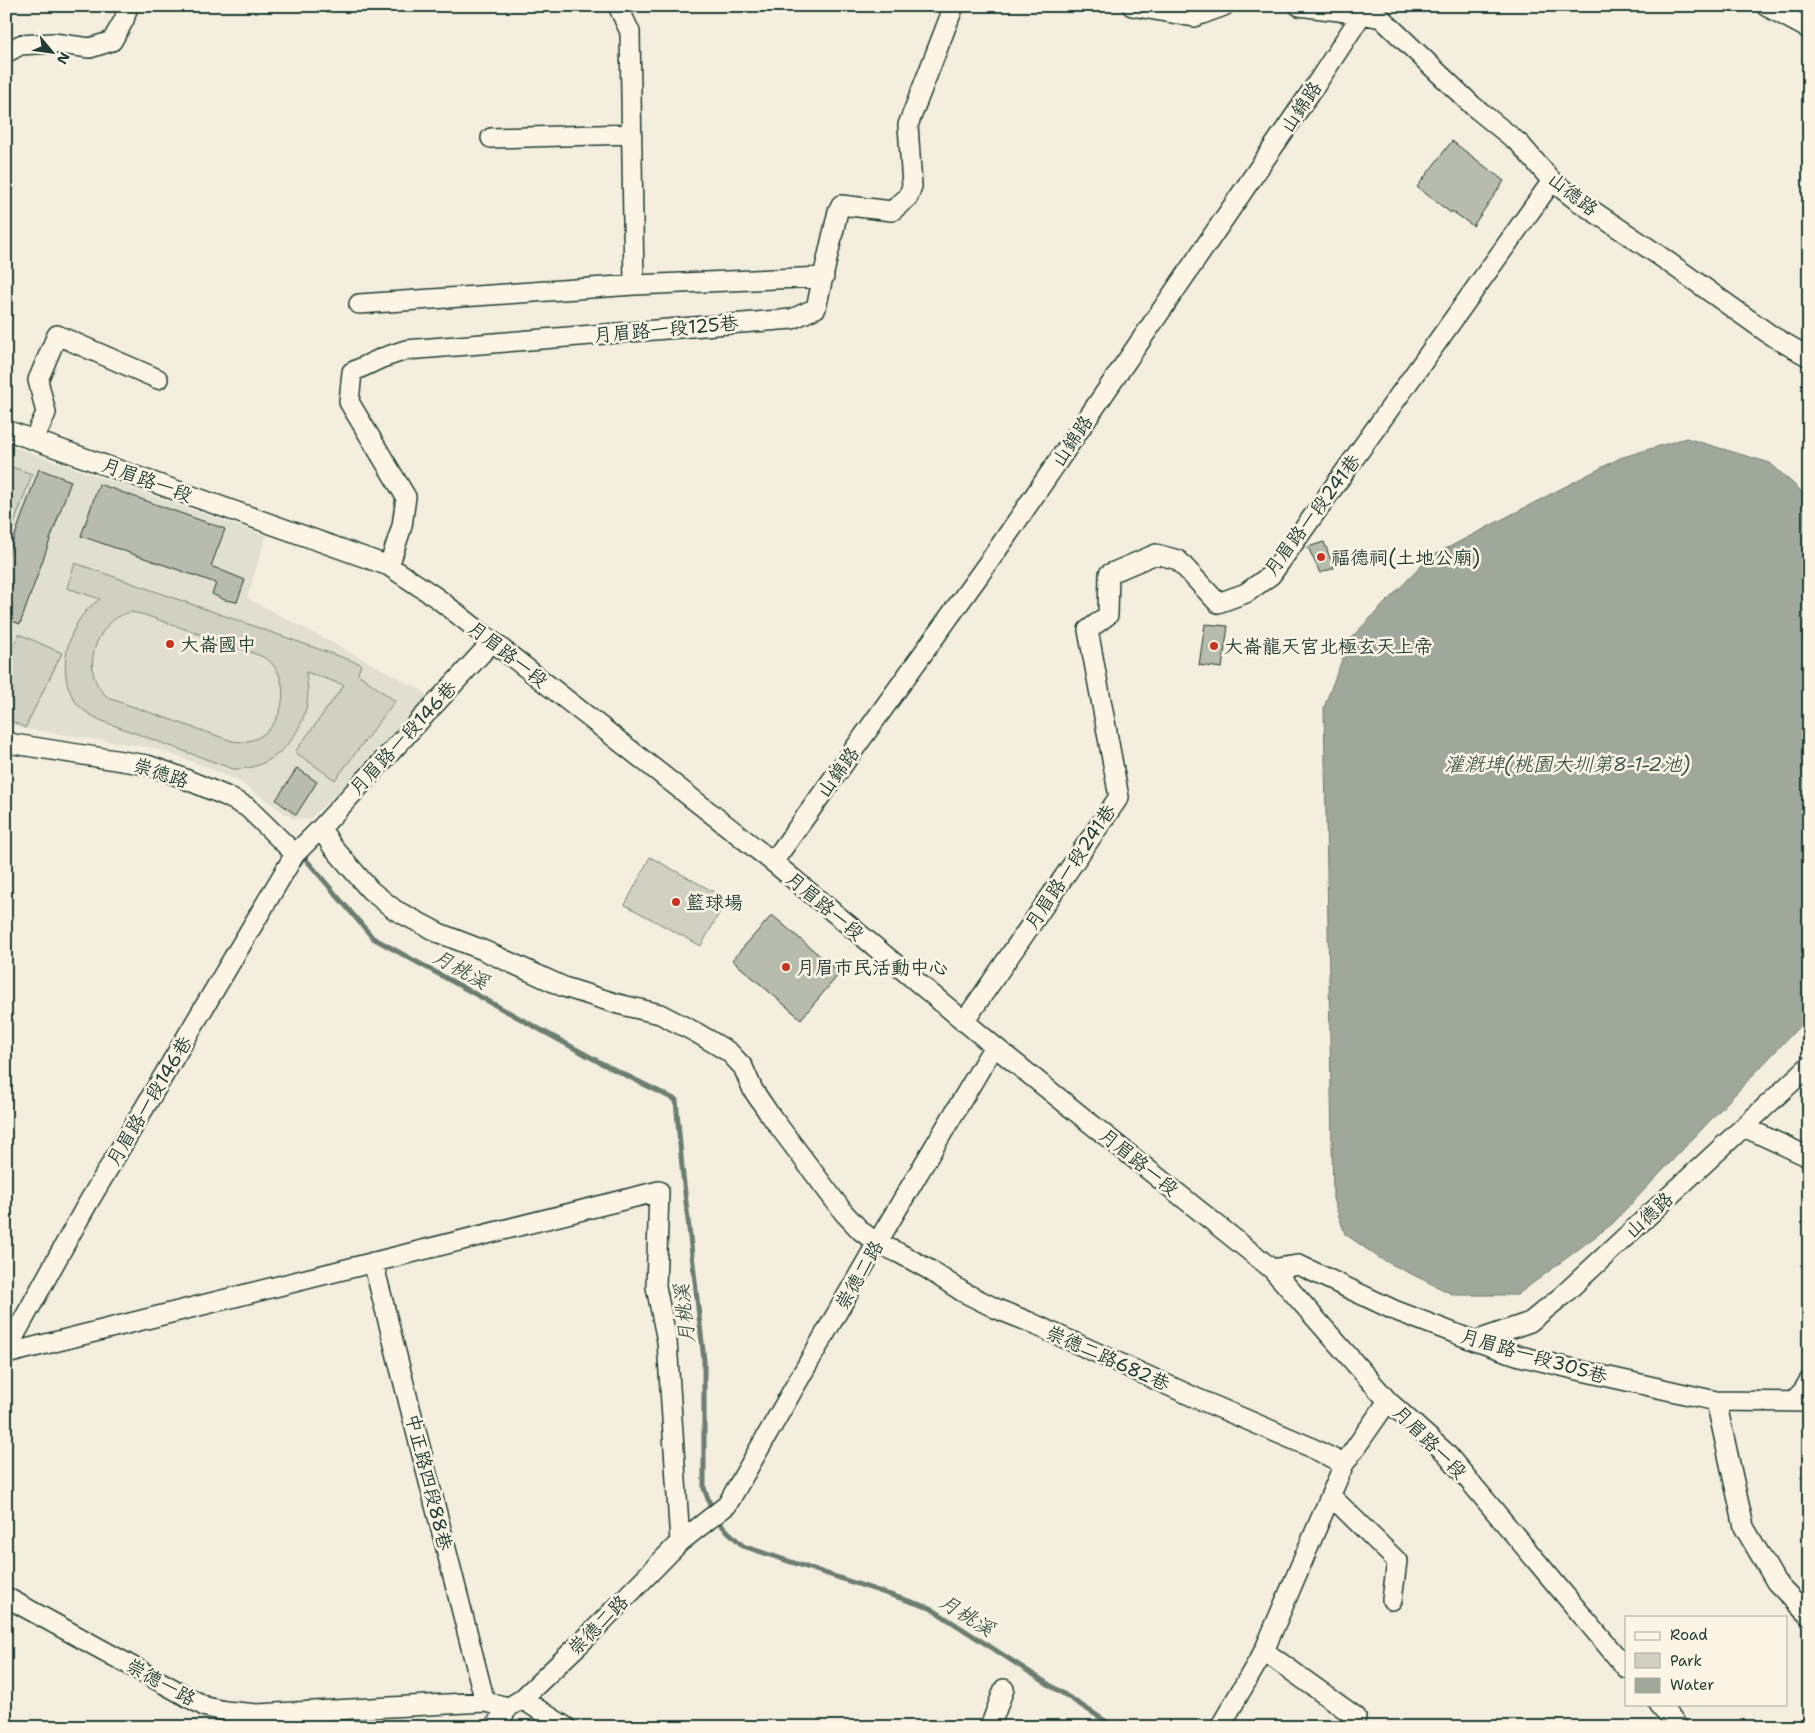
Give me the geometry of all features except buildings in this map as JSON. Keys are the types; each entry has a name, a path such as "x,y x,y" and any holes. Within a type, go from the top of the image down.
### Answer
{"street":[{"path":"6,53 20,45 53,43 90,48 112,41 124,20 128,6"},
{"path":"618,6 630,32 634,285"},
{"name":"月眉路一段125巷","path":"389,566 402,526 406,497 349,402 352,372 382,358 406,350 792,319 816,308 838,211 842,206 892,210 908,197 912,186 908,125 954,6"},
{"path":"1132,6 1194,17 1224,6"},
{"path":"1299,6 1362,10"},
{"path":"1766,6 1809,29"},
{"name":"山德路","path":"1362,10 1381,18 1473,106 1520,144 1552,181 1575,199 1657,254 1772,336 1809,357"},
{"name":"山錦路","path":"773,862 993,556 1315,86 1362,10"},
{"path":"491,138 631,134"},
{"name":"月眉路一段241巷","path":"964,1022 1118,797 1088,630 1108,615 1109,574 1156,554 1178,560 1218,603 1246,593 1271,575 1552,181"},
{"path":"359,304 634,285 824,277"},
{"path":"34,439 46,412 38,380 56,336 158,378"},
{"name":"月眉路一段","path":"6,430 389,566 437,598 773,862 964,1022 1272,1269 1388,1401 1446,1453 1625,1667"},
{"name":"月眉路一段146巷","path":"6,1353 85,1208 295,853 318,831 492,642"},
{"name":"崇德路","path":"6,741 14,744 146,765 173,774 226,796 247,808 295,853"},
{"name":"崇德二路682巷","path":"318,831 370,890 395,910 439,933 483,950 564,986 618,1004 660,1014 729,1052 743,1067 753,1090 763,1105 844,1213 861,1231 877,1243 899,1253 963,1292 997,1309 1308,1446 1344,1464"},
{"name":"崇德二路","path":"494,1727 515,1703 589,1635 680,1542 726,1505 877,1243 994,1046"},
{"name":"山德路","path":"1475,1341 1530,1322 1562,1295 1809,1066"},
{"path":"1744,1127 1809,1157"},
{"path":"6,1353 659,1191 656,1287 667,1341 680,1542"},
{"name":"中正路四段88巷","path":"373,1262 484,1702"},
{"name":"月眉路一段305巷","path":"1272,1269 1299,1265 1394,1310 1520,1356 1716,1401 1801,1402"},
{"path":"1801,1402 1803,1391 1809,1381"},
{"path":"1220,1727 1264,1651 1344,1464 1388,1401"},
{"path":"1716,1401 1744,1527 1776,1582 1809,1616"},
{"path":"1331,1496 1398,1561 1392,1600"},
{"name":"崇德一路","path":"6,1597 206,1707 225,1711 257,1714 484,1702 515,1703"},
{"path":"1264,1651 1356,1717"},
{"path":"990,1727 1004,1689"},
{"path":"515,1703 566,1727"},
{"path":"1660,1706 1678,1727"}],"shaded area":[{"name":"大崙國中","path":"6,444 266,536 247,598 421,690 431,699 310,819 294,819 238,781 202,765 154,748 20,728 6,722"}],"green space":[{"path":"6,465 32,474 6,546"},
{"path":"75,563 361,664 358,674 395,701 335,780 295,752 344,685 306,672 307,703 304,716 291,740 282,750 260,765 233,769 104,722 79,706 67,684 66,658 68,645 78,622 87,610 100,599 67,588","holes":["131,612 145,615 261,656 273,665 280,678 283,693 281,708 274,723 264,734 250,741 232,741 111,699 100,689 94,677 92,664 94,650 100,637 108,625 118,617"]},
{"path":"19,634 62,653 25,728 6,718 6,660"},
{"name":"籃球場","path":"650,857 727,899 701,946 625,905"}],"water":[{"name":"灌溉埤(桃園大圳第8-1-2池)","path":"1686,438 1770,463 1809,498 1809,1016 1612,1224 1517,1295 1454,1295 1381,1259 1345,1234 1333,1199 1324,707 1350,639 1430,557 1620,458"}],"waterway":[{"name":"月桃溪","path":"303,856 373,938 603,1064 676,1100 704,1360 704,1488 713,1512"},
{"name":"月桃溪","path":"716,1520 743,1546 930,1608 1115,1727"}],"place":[{"name":"福德祠(土地公廟)","path":"1321,557"},
{"name":"大崙國中","path":"170,644"},
{"name":"大崙龍天宮北極玄天上帝","path":"1214,646"},
{"name":"籃球場","path":"676,902"},
{"name":"月眉市民活動中心","path":"786,967"}]}
